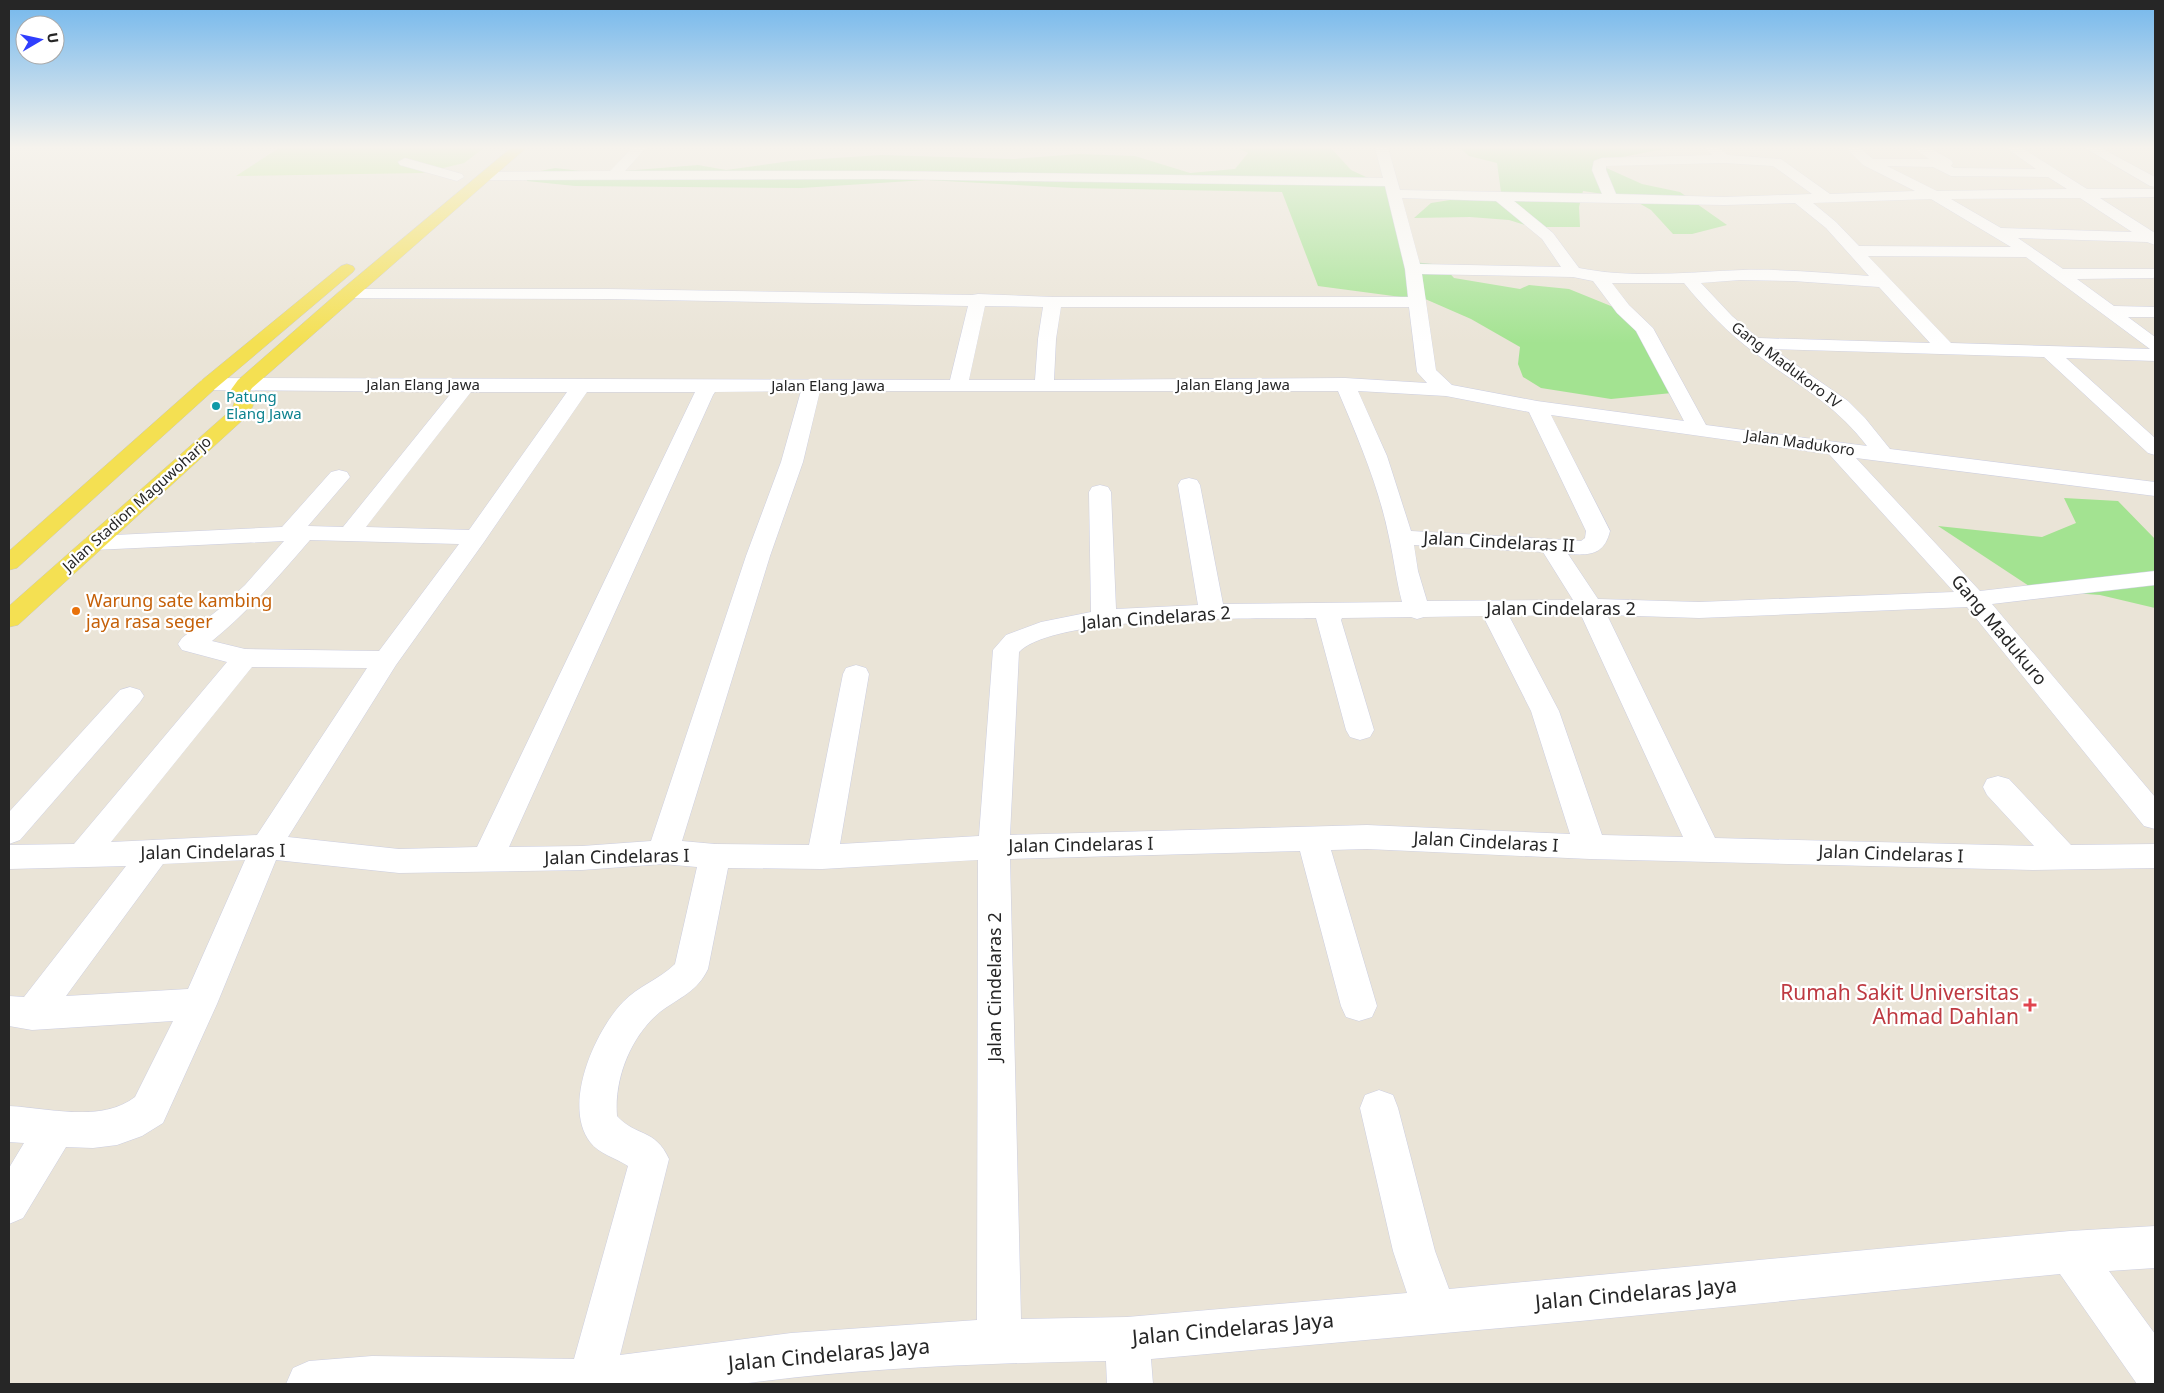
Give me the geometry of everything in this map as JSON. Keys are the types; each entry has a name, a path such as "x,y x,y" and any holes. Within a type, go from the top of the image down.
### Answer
{"main road":[{"path":"245,384 442,213"},
{"path":"9,563 209,384 362,257"},
{"name":"Jalan Stadion Maguwoharjo","path":"9,619 226,424 245,405 245,397 240,391 245,384"},
{"path":"166,424 226,424"}],"street":[{"path":"1399,213 1413,269 1416,302 1428,372 1446,390"},
{"path":"1520,213 1548,236 1573,272"},
{"path":"1817,213 1856,251 1946,349"},
{"path":"1964,213 2030,252 2155,345"},
{"path":"2114,213 2153,238"},
{"path":"1662,214 1754,215"},
{"path":"1792,216 1822,217"},
{"path":"1998,233 2153,238"},
{"path":"1856,251 2030,252"},
{"path":"1413,269 1573,272 1599,277 1765,275 1883,282"},
{"path":"2060,274 2153,272"},
{"path":"1599,277 1623,309 1644,328 1698,429"},
{"name":"Gang Madukoro IV","path":"1687,277 1724,318 1753,343 1827,393 1842,406 1884,454"},
{"path":"347,294 608,294 978,299 1053,302 1416,302"},
{"path":"958,386 978,299"},
{"path":"1044,386 1047,339 1053,302"},
{"path":"2109,311 2155,312"},
{"path":"1753,343 2051,354 2155,355"},
{"path":"2051,354 2155,449"},
{"path":"1374,385 1428,372"},
{"name":"Jalan Elang Jawa","path":"209,384 465,386 1345,384 1446,390"},
{"path":"1345,384 1376,456 1401,537 1406,571 1417,611"},
{"path":"350,533 465,386"},
{"path":"9,1124 56,1128 112,1129 138,1119 149,1110 199,1004 266,847 386,660 476,537 581,386"},
{"path":"487,860 703,394 709,386"},
{"path":"663,852 758,556 792,462 812,386"},
{"name":"Jalan Madukoro","path":"1446,390 1537,407 1836,449 2155,489"},
{"name":"Jalan Cindelaras II","path":"1401,537 1588,548 1596,540 1598,531 1537,407"},
{"path":"2130,426 2155,426"},
{"name":"Gang Madukuro","path":"1836,449 1974,599 2155,818"},
{"path":"339,477 254,590 227,616 191,644 245,658 386,660"},
{"path":"1189,485 1212,612"},
{"path":"1100,492 1104,618"},
{"path":"94,543 297,533 476,537"},
{"path":"1550,545 1590,607 1704,848"},
{"name":"Jalan Cindelaras 2","path":"999,1341 994,847 1006,650 1015,640 1084,620 1212,612 1493,610 1590,607 1699,610 1974,599 2155,578"},
{"path":"1493,610 1545,712 1590,847"},
{"path":"1334,611 1328,620 1360,730"},
{"path":"82,856 245,658"},
{"path":"822,857 856,674"},
{"path":"9,832 130,696"},
{"path":"1998,786 2064,858"},
{"name":"Jalan Cindelaras I","path":"9,857 82,856 266,847 399,861 582,858 663,852 715,856 822,857 994,847 1313,840 1367,837 1590,847 1704,848 2064,858 2155,856"},
{"path":"1313,840 1359,1006"},
{"path":"20,1012 154,853"},
{"path":"591,1383 649,1159 642,1151 612,1138 601,1126 597,1108 605,1064 624,1026 656,995 688,974 691,968 715,856"},
{"path":"20,1012 199,1004"},
{"path":"1379,1108 1414,1251 1425,1280 1433,1312"},
{"path":"9,1204 56,1128"},
{"name":"Jalan Cindelaras Jaya","path":"309,1384 372,1379 591,1383 791,1355 999,1341 1127,1339 2070,1252 2155,1247"},
{"path":"2070,1252 2155,1371"},
{"path":"1127,1339 1130,1384"}],"green space":[{"path":"1290,213 1400,213 1413,262 1442,265 1454,278 1520,289 1529,285 1569,289 1638,317 1672,393 1611,399 1541,388 1523,377 1518,364 1520,347 1471,319 1416,295 1416,299 1318,286"},
{"path":"1420,213 1579,213 1580,227 1532,227 1509,220 1470,217 1414,218"},
{"path":"1654,213 1710,213 1727,225 1692,234 1673,234"},
{"path":"2064,498 2118,501 2155,539 2155,608 2100,595 2035,590 1938,526 2042,537 2076,523"}],"place":[{"name":"Patung Elang Jawa","path":"216,406"},
{"name":"Warung sate kambing jaya rasa seger","path":"76,611"},
{"name":"Rumah Sakit Universitas Ahmad Dahlan","path":"2030,1005"}]}
